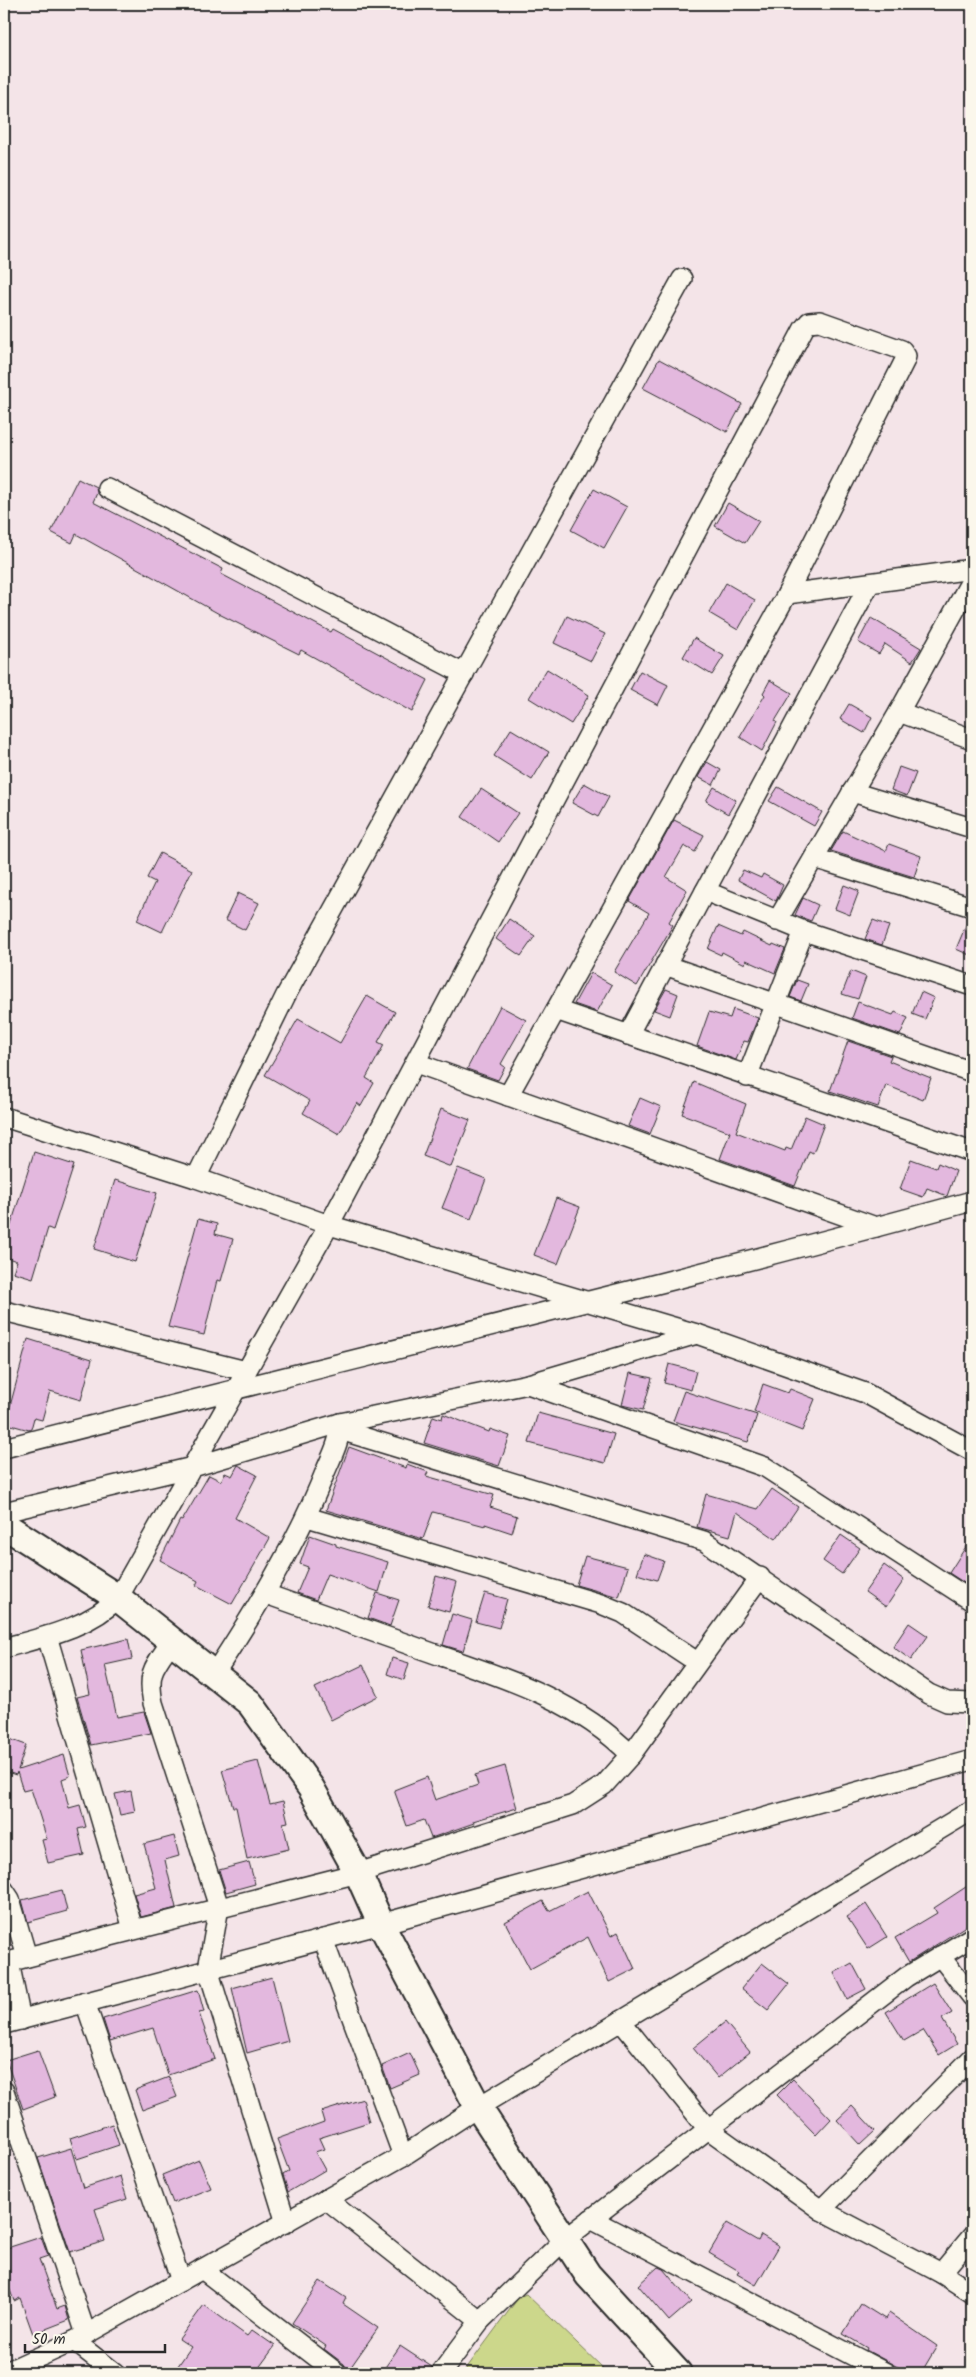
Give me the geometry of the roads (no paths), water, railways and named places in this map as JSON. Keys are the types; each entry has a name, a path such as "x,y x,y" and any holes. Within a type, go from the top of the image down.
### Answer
{"main road":[{"path":"4,1525 118,1598 250,1703 310,1788 358,1872 381,1924 478,2108 588,2275 678,2373"}],"street":[{"path":"196,1178 286,995 682,279"},
{"path":"4,1648 47,1636 98,1616 118,1598 329,1224 416,1063 804,328 809,322 820,321 902,350 906,356 905,360 787,594 508,1096"},
{"path":"107,488 464,674"},
{"path":"787,594 972,569"},
{"path":"777,921 899,712 972,579"},
{"path":"628,1035 870,583"},
{"path":"899,712 972,739"},
{"path":"852,792 972,828"},
{"path":"814,858 972,907"},
{"path":"705,891 804,931 972,986"},
{"path":"747,1077 804,931"},
{"path":"665,965 972,1072"},
{"path":"556,1010 747,1077 972,1152"},
{"path":"416,1063 876,1228"},
{"path":"4,1117 196,1178 329,1224 698,1334 866,1393 972,1451"},
{"path":"4,1448 236,1388 590,1302 876,1228 972,1201"},
{"path":"4,1310 246,1371"},
{"path":"4,1512 192,1467 340,1427 528,1384 698,1334"},
{"path":"528,1384 765,1467 972,1601"},
{"path":"214,1674 266,1594 307,1517 340,1427"},
{"path":"340,1427 694,1537 713,1545 929,1694 947,1702 972,1703"},
{"path":"307,1517 602,1604 623,1613 697,1662"},
{"path":"13,1960 358,1872 573,1805 604,1784 631,1755 760,1577"},
{"path":"266,1594 528,1687 582,1716 609,1734 631,1755"},
{"path":"47,1636 133,1930"},
{"path":"172,1641 155,1666 149,1682 153,1703 219,1907 208,1969 286,2223"},
{"path":"4,1890 10,1899 13,1960 12,2022 381,1924 972,1760"},
{"path":"4,2373 80,2338 403,2156 621,2021 972,1810"},
{"path":"441,2373 480,2321 564,2240 906,1977 972,1936"},
{"path":"323,1939 403,2156"},
{"path":"940,1956 972,1997"},
{"path":"85,2002 181,2281"},
{"path":"621,2021 708,2129 821,2210 941,2273 972,2293"},
{"path":"821,2210 972,2058"},
{"path":"4,2091 80,2338 115,2373"},
{"path":"326,2199 480,2321"},
{"path":"591,2219 854,2366 886,2373"},
{"path":"941,2273 972,2236"},
{"path":"202,2269 336,2373"}]}
